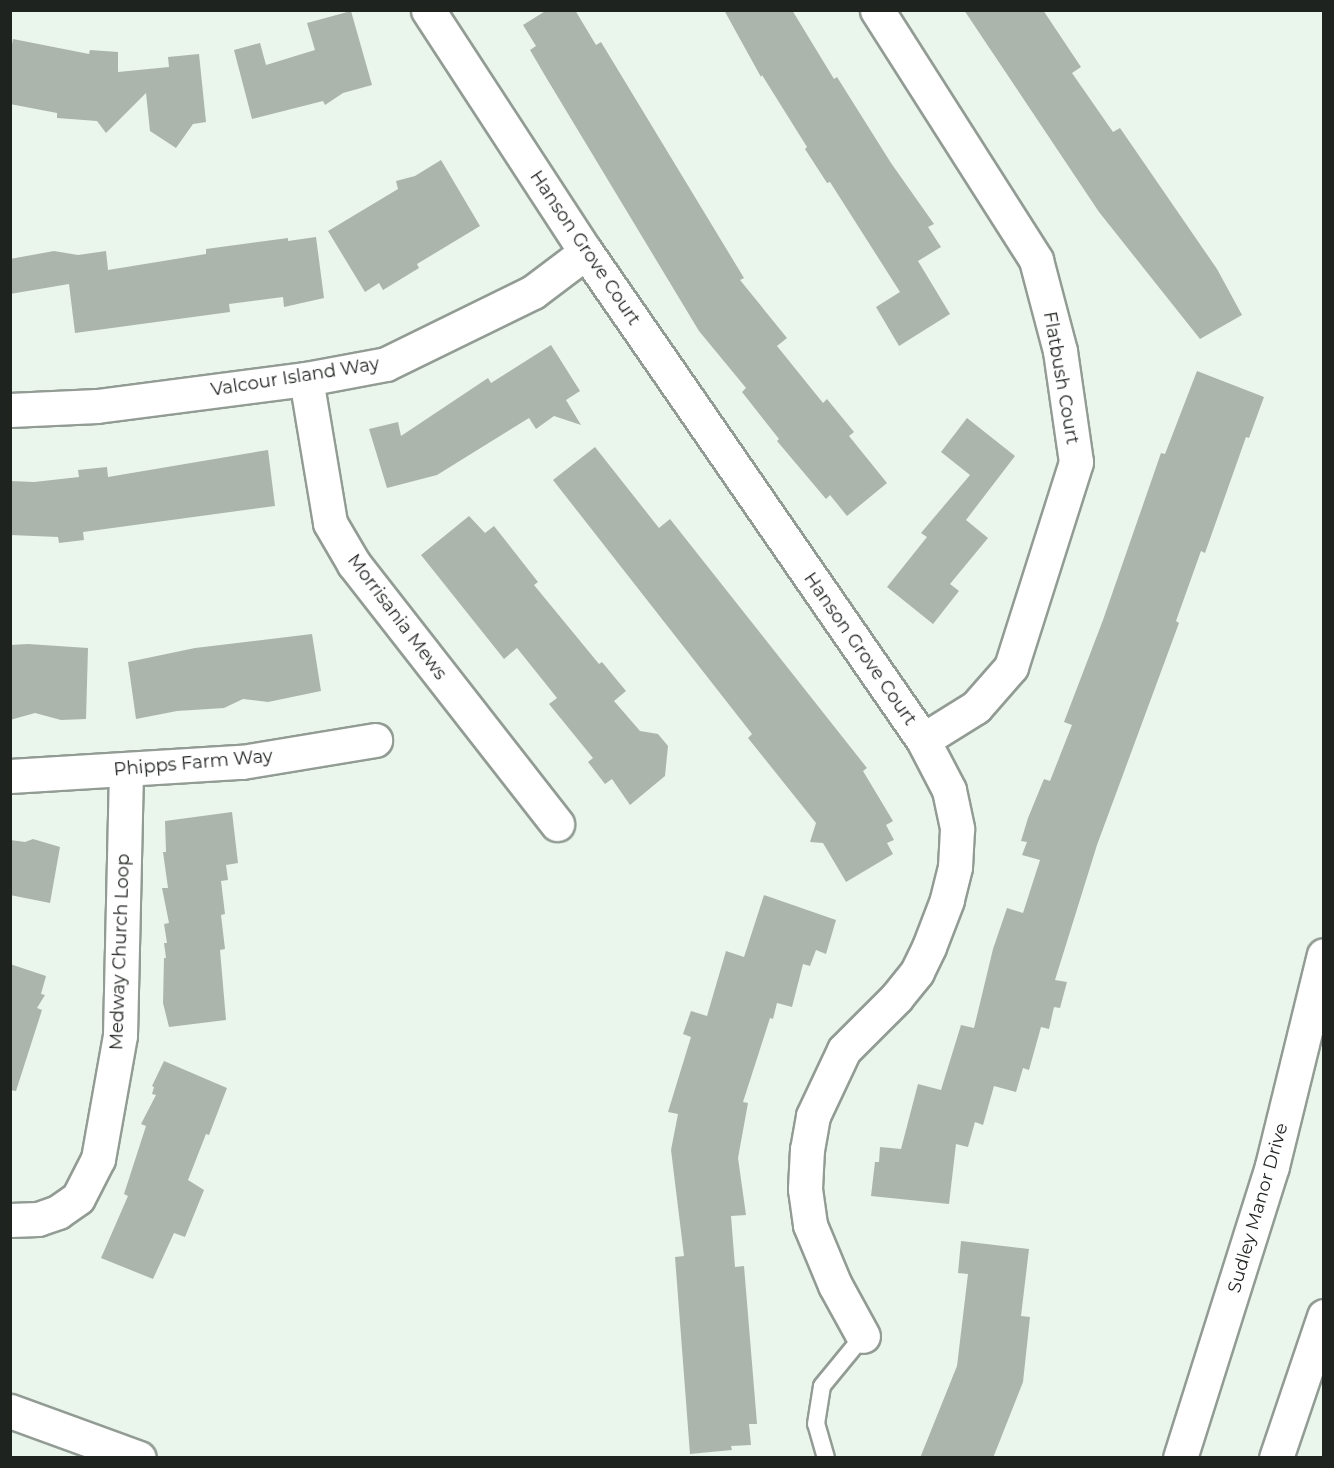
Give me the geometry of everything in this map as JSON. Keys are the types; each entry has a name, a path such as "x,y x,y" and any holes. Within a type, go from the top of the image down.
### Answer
{"street":[{"name":"Hanson Grove Court","path":"428,10 586,252 923,741 949,790 957,829 955,867 947,900 917,972 897,997 844,1050 813,1116 807,1149 805,1189 810,1225 835,1285 863,1336"},
{"name":"Flatbush Court","path":"877,10 1036,261 1060,351 1076,462 1011,667 976,707 923,741"},
{"name":"Valcour Island Way","path":"10,410 97,406 306,379 386,363 533,292 586,252"},
{"name":"Morrisania Mews","path":"306,379 330,523 354,564 557,824"},
{"name":"Phipps Farm Way","path":"10,776 242,762 375,740"},
{"name":"Medway Church Loop","path":"10,1220 38,1219 58,1212 78,1198 98,1160 120,1035 126,770"},
{"name":"Sudley Manor Drive","path":"1180,1458 1272,1166 1323,955"},
{"path":"1276,1458 1323,1316"},
{"path":"10,1411 139,1458"}],"lane":[{"path":"826,1458 816,1425 822,1386 863,1336"}],"building":[{"path":"547,10 575,10 596,45 601,42 744,278 740,280 787,338 777,346 823,403 827,399 854,432 849,436 887,483 847,516 830,495 826,499 777,441 779,439 742,392 746,388 699,331 547,79 530,50 536,46 523,25"},
{"path":"724,10 792,10 834,79 837,77 891,163 934,224 928,227 941,247 918,261 950,314 899,346 876,307 900,292 830,182 827,183 805,149 807,147 762,75 761,77"},
{"path":"964,10 1043,10 1081,67 1072,73 1113,132 1120,128 1217,269 1242,315 1200,339 1099,212"},
{"path":"351,11 372,85 343,93 325,105 323,101 252,119 234,50 260,43 266,65 315,50 307,23"},
{"path":"13,39 89,54 90,50 118,52 118,72 169,67 168,57 199,54 206,122 193,124 176,148 150,131 146,93 106,133 97,121 57,118 57,113 10,104 10,55"},
{"path":"441,160 480,226 417,264 419,268 383,290 379,283 365,292 328,231 398,189 396,181 415,176"},
{"path":"316,237 324,298 284,307 283,297 229,304 230,312 75,333 69,284 10,294 10,259 54,251 78,255 106,251 108,270 206,254 206,249 288,238 288,241"},
{"path":"551,345 580,391 566,400 581,425 554,416 536,429 529,418 437,475 387,488 369,429 398,422 401,436 488,378 491,383"},
{"path":"1197,371 1264,397 1249,438 1246,437 1205,553 1201,551 1176,621 1179,623 1097,845 1055,980 1067,982 1060,1008 1054,1007 1049,1029 1041,1027 1029,1070 1023,1068 1016,1092 994,1086 983,1125 975,1122 968,1147 956,1144 949,1204 871,1196 875,1162 879,1162 880,1147 901,1149 918,1084 941,1090 961,1025 974,1028 993,949 1007,908 1023,913 1040,860 1022,855 1027,842 1021,841 1028,818 1044,779 1050,781 1072,725 1064,722 1103,620 1161,453 1165,454"},
{"path":"967,418 1015,456 966,520 988,538 950,584 959,591 933,624 887,587 927,537 921,533 970,475 941,452"},
{"path":"595,447 659,528 670,519 867,768 863,771 893,821 886,825 894,840 887,843 893,854 846,882 823,843 810,842 816,823 748,738 752,734 553,480"},
{"path":"268,450 275,506 83,532 84,540 59,543 58,537 10,535 10,481 34,482 79,477 78,470 107,467 108,477"},
{"path":"469,516 485,533 494,526 538,582 534,585 599,664 602,662 626,691 614,701 640,731 658,734 668,746 665,776 630,805 612,779 605,784 588,762 593,758 549,704 557,698 517,648 504,659 421,555"},
{"path":"312,634 321,691 268,702 243,699 224,708 177,711 136,719 128,662 195,648"},
{"path":"10,645 88,648 86,719 61,720 35,713 10,720"},
{"path":"232,812 238,863 226,865 228,880 221,881 225,914 221,915 225,949 220,950 226,1020 169,1027 163,1003 164,958 166,958 164,943 167,943 164,924 169,923 162,888 168,888 163,852 166,852 165,821"},
{"path":"33,839 60,847 50,903 10,895 10,840 25,842"},
{"path":"764,895 836,920 826,954 816,950 810,966 803,964 792,1007 777,1003 743,1102 748,1103 738,1158 746,1215 731,1216 735,1267 744,1266 757,1424 749,1424 751,1445 731,1446 732,1450 690,1454 675,1257 684,1256 671,1150 678,1114 668,1112 691,1037 683,1034 691,1011 707,1016 726,951 744,957"},
{"path":"10,964 46,976 41,994 45,995 37,1008 42,1010 16,1091 10,1090"},
{"path":"164,1061 227,1088 188,1180 204,1190 185,1237 174,1233 153,1279 101,1258 128,1196 124,1194 146,1126 141,1124 156,1095 152,1094 154,1087 152,1086"},
{"path":"961,1241 1029,1249 1021,1316 1030,1317 1023,1382 993,1458 920,1458 957,1366 968,1274 958,1273"}]}
